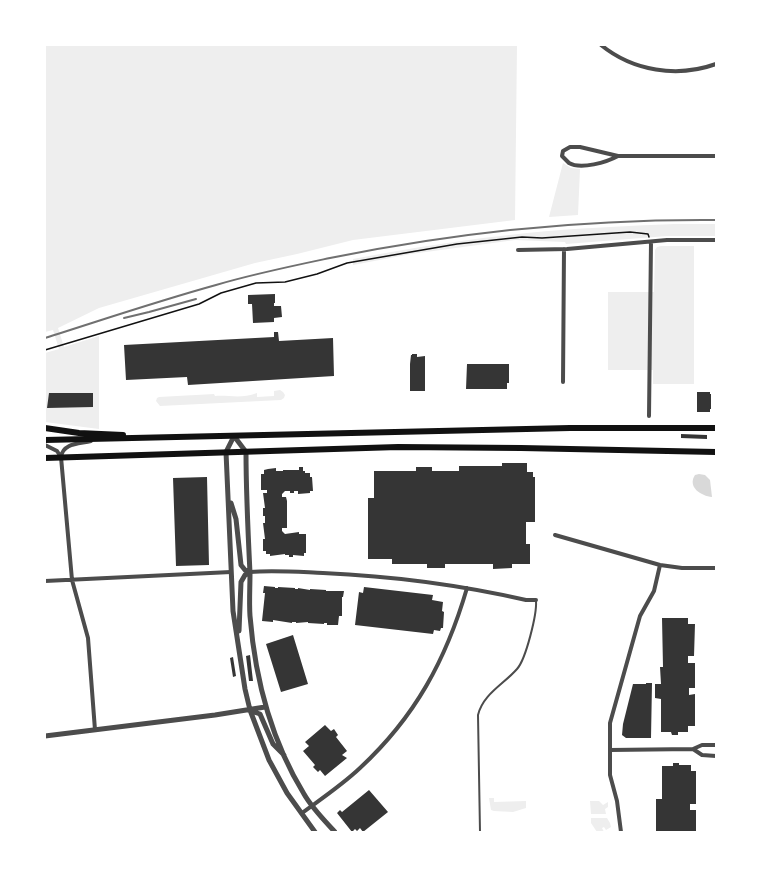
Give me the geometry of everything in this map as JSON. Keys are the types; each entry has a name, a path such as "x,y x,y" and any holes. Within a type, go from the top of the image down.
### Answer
{"main road":[{"path":"45,428 96,434 191,437"},
{"path":"45,440 570,428 716,428"},
{"path":"45,458 455,447 716,452"}],"street":[{"path":"602,45 610,52 628,62 647,69 683,71 708,67 716,64"},
{"path":"618,156 608,161 579,166 569,163 562,156 563,150 570,147 595,149 618,156 716,156"},
{"path":"518,250 564,249 651,242 716,240"},
{"path":"650,416 651,242"},
{"path":"563,382 564,249"},
{"path":"315,832 287,793 269,760 250,710 242,676 233,611 226,452 234,436 246,452 250,614 255,657 266,707 287,764 302,791 335,832"},
{"path":"95,439 66,447 63,450 61,457 72,580 88,638 95,730"},
{"path":"45,446 56,450 61,457"},
{"path":"229,496 236,519 242,565 245,570 250,572 369,575 467,588 526,600 536,600"},
{"path":"554,535 660,565 682,568 716,568"},
{"path":"621,832 617,801 610,775 611,716 640,616 654,591 660,565"},
{"path":"45,581 231,572"},
{"path":"238,646 241,582 245,575 250,572"},
{"path":"302,812 358,770 392,734 408,714 428,684 443,656 458,618 467,588"},
{"path":"45,736 266,707"},
{"path":"250,710 260,714 273,744 284,755"},
{"path":"610,750 693,749 702,745 716,745"},
{"path":"693,749 702,755 716,756"}],"lane":[{"path":"480,832 478,715 482,702 517,669 523,660 536,614 536,600"}],"path":[{"path":"45,350 200,304 221,293 256,283 277,283 317,274 335,266 355,262 457,244 522,237 542,238 630,232 648,234 651,242"}],"shaded area":[{"path":"45,45 517,45 515,220 353,240 255,263 99,308 58,328 64,347 99,336 99,429 45,422 45,353 59,349 53,330 45,332"},
{"path":"563,163 571,168 580,169 578,215 549,217"},
{"path":"675,224 716,224 716,236 667,236 566,244 565,242 515,240 411,254 353,265 353,259 483,238 564,230"},
{"path":"694,246 694,384 653,384 653,370 608,370 608,292 654,292 655,250 657,247"},
{"path":"280,390 285,395 281,400 160,406 156,401 159,397 214,394 215,396 241,396 257,393 257,397 274,396 274,391"},
{"path":"695,475 705,475 710,480 712,497 700,493 694,487 693,479"},
{"path":"489,798 494,798 494,802 526,801 526,808 513,812 494,811 491,810"},
{"path":"590,801 599,801 603,805 608,802 608,807 605,809 606,814 591,814"},
{"path":"591,818 607,818 611,827 606,830 604,827 602,828 604,832 597,832 591,823"}],"building":[{"path":"275,294 274,306 281,306 282,317 274,318 274,322 253,323 252,304 248,304 248,295"},
{"path":"274,332 278,332 279,341 333,338 334,376 188,385 187,377 126,380 124,345 274,337"},
{"path":"412,354 417,354 417,357 425,356 425,391 410,391 410,364"},
{"path":"467,364 509,364 509,383 507,383 507,389 466,389"},
{"path":"697,392 710,392 710,412 697,412"},
{"path":"49,393 93,393 93,407 47,408"},
{"path":"681,434 707,435 707,439 681,438"},
{"path":"502,463 527,463 527,472 533,472 533,477 535,477 535,522 526,522 526,544 530,544 530,564 512,564 512,568 493,569 493,564 445,564 445,568 427,568 427,564 392,564 392,559 368,559 368,498 374,498 374,471 416,471 416,467 432,467 432,471 459,471 459,466 502,466"},
{"path":"299,467 303,467 303,471 305,471 305,473 310,473 310,477 312,477 313,491 310,491 310,493 298,494 298,491 290,493 290,491 285,491 282,494 282,497 286,497 287,501 287,528 282,528 282,531 285,534 299,532 299,534 306,534 306,553 304,553 304,556 293,555 293,557 289,557 289,555 285,554 270,556 270,554 266,554 266,551 263,551 263,539 265,539 263,523 265,523 265,516 263,516 263,508 265,508 263,493 267,493 267,490 261,490 261,474 264,474 264,470 268,469 276,468 276,471 299,470"},
{"path":"207,477 209,565 176,566 173,478"},
{"path":"264,586 275,588 344,591 342,597 342,616 339,616 338,625 308,622 292,623 273,620 273,622 262,621 265,593 263,593"},
{"path":"364,587 433,595 432,600 443,602 443,628 441,628 440,631 434,630 433,634 355,625 359,592 363,593"},
{"path":"662,618 688,618 688,624 695,624 694,656 688,656 688,663 695,663 695,688 689,688 689,695 695,694 695,726 688,726 688,732 678,732 678,735 672,735 671,732 661,732 661,699 655,698 655,684 661,684 660,667 663,667"},
{"path":"293,635 308,684 281,692 266,644"},
{"path":"250,655 253,681 249,681 246,656"},
{"path":"233,657 236,676 233,677 230,658"},
{"path":"652,683 651,738 626,738 622,735 623,724 633,684"},
{"path":"325,725 331,731 334,729 338,735 336,737 347,751 342,755 347,758 325,776 320,770 318,772 313,767 315,765 303,751 309,746 305,742"},
{"path":"673,763 679,763 679,765 691,765 691,771 696,771 696,804 690,804 690,810 696,810 696,832 656,832 656,799 662,799 662,766 673,766"},
{"path":"369,790 388,812 363,832 360,828 357,831 355,829 352,832 337,813 340,810 342,812"}],"railway":[{"path":"45,338 151,304 230,281 287,267 378,249 474,234 522,229 619,222 716,220"},
{"path":"124,318 196,299"}]}
